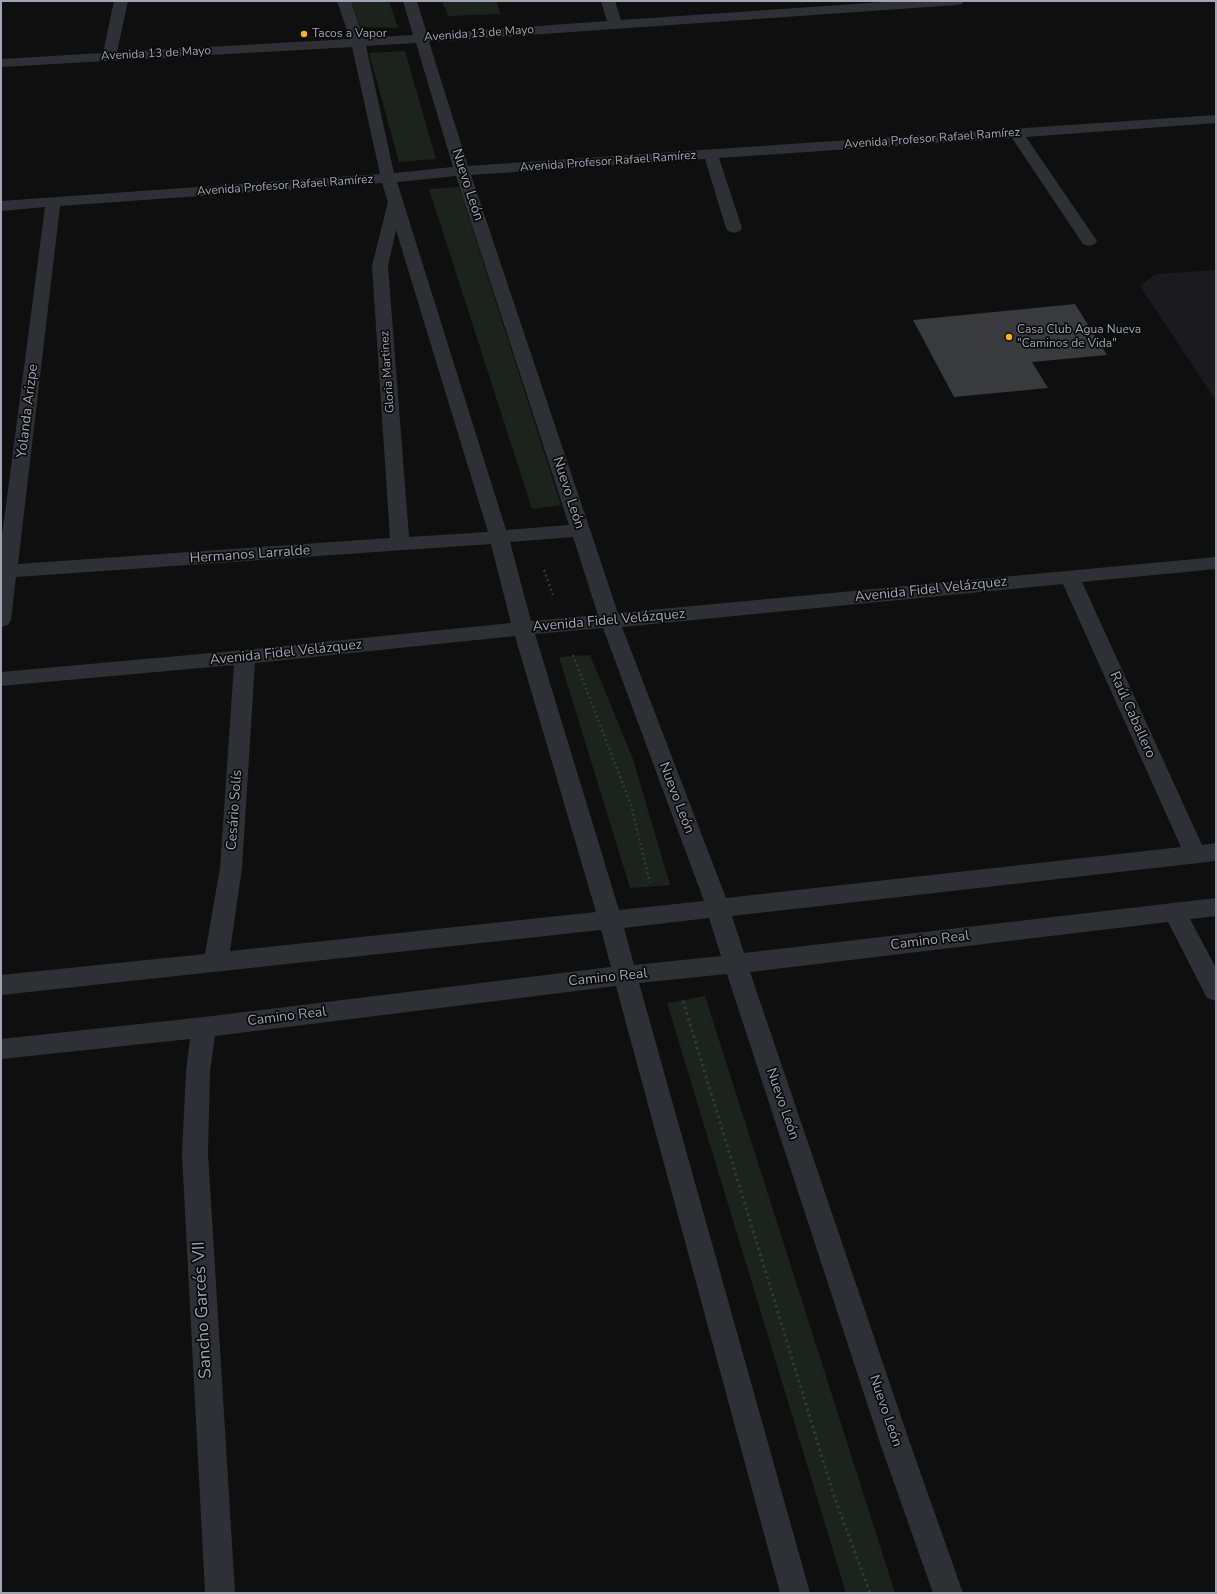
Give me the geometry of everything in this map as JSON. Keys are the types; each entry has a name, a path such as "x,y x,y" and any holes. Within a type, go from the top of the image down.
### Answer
{"street":[{"path":"109,56 121,1"},
{"path":"344,1 358,42 388,178 499,537 523,629 610,920 624,976 795,1593"},
{"name":"Nuevo León","path":"410,1 462,171 610,622 718,908 735,964 894,1439 948,1593"},
{"path":"608,1 615,24"},
{"name":"Avenida 13 de Mayo","path":"1,63 421,38 615,24 814,6 957,1"},
{"name":"Avenida Profesor Rafael Ramírez","path":"1,206 388,178 462,171 1216,119"},
{"path":"1016,133 1089,241"},
{"path":"711,155 734,228"},
{"name":"Yolanda Arizpe","path":"1,620 4,572 53,202"},
{"name":"Gloria Martinez","path":"395,202 380,266 400,544"},
{"name":"Hermanos Larralde","path":"4,572 580,530"},
{"name":"Avenida Fidel Velázquez","path":"1,679 245,657 564,624 610,622 1069,576 1216,563"},
{"name":"Raúl Caballero","path":"1069,576 1206,853"},
{"name":"Cesário Solís","path":"216,962 231,868 245,657"},
{"path":"1,985 659,916 1206,853"},
{"name":"Camino Real","path":"1,1049 204,1027 1216,907"},
{"path":"1174,912 1216,990"},
{"name":"Sancho Garcés VII","path":"204,1027 198,1071 194,1154 220,1593"}],"path":[{"path":"544,570 564,624 572,652 631,805 659,916"},
{"path":"674,971 833,1493 870,1593"}],"shaded area":[{"path":"351,1 389,1 398,28 360,27"},
{"path":"442,1 497,1 500,14 448,16"},
{"path":"405,51 436,159 399,162 369,53"},
{"path":"459,187 561,505 532,509 429,189"},
{"path":"1216,270 1216,401 1140,286 1155,274"},
{"path":"590,655 633,759 670,885 630,888 559,657"},
{"path":"705,996 895,1593 846,1593 667,1003"}],"building":[{"name":"Casa Club Agua Nueva \"Caminos de Vida\"","path":"1075,304 1107,355 1032,362 1048,388 954,397 913,320"}],"place":[{"name":"Tacos a Vapor","path":"304,34"},
{"name":"Casa Club Agua Nueva \"Caminos de Vida\"","path":"1009,337"}]}
